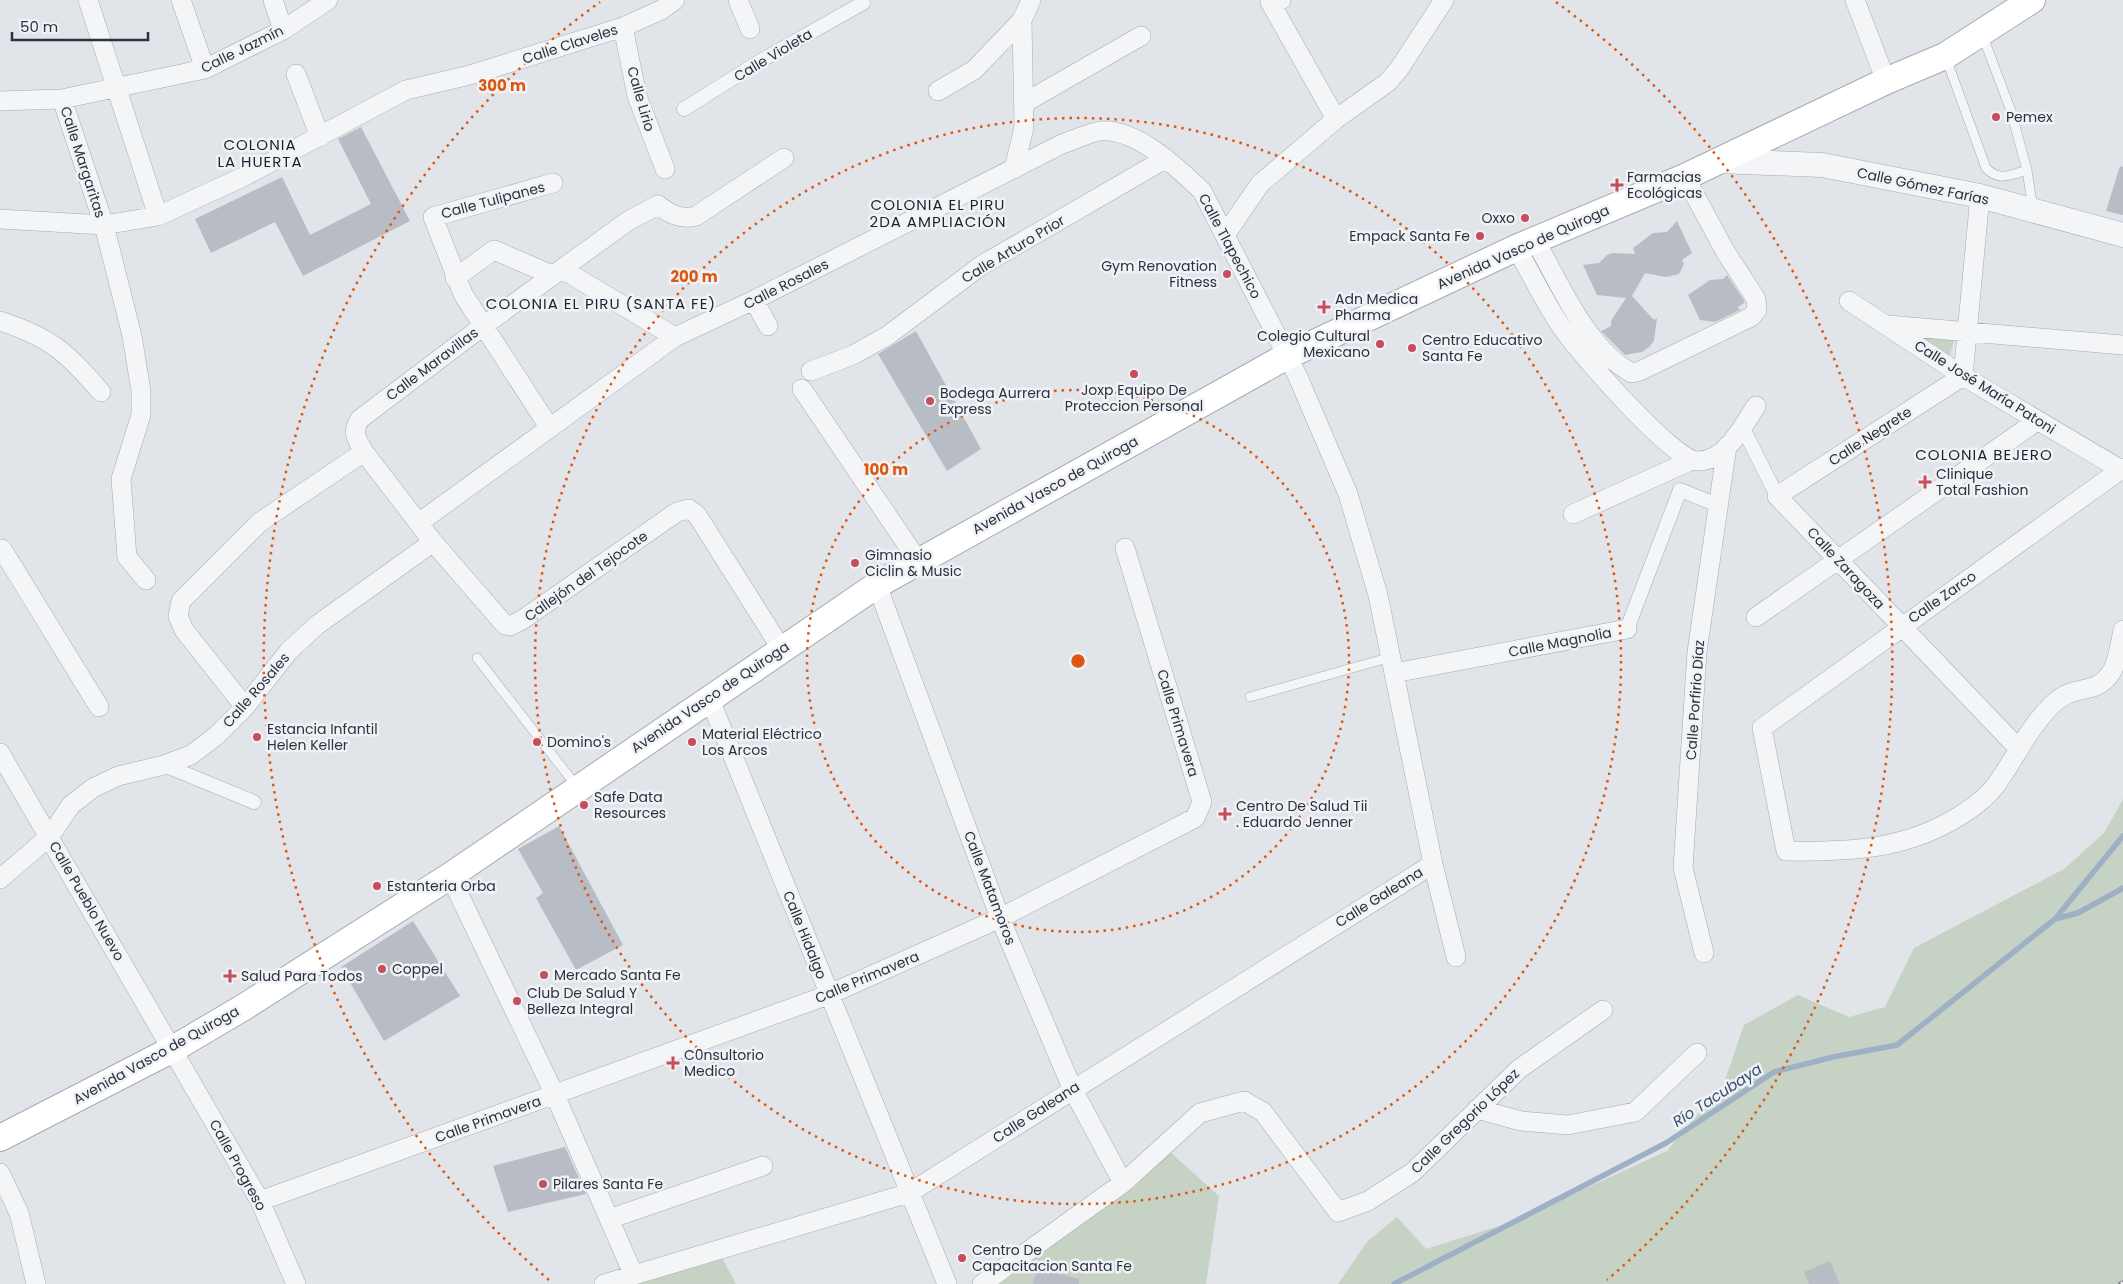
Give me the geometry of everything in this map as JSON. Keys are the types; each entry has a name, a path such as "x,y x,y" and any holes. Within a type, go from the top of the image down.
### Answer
{"main road":[{"name":"Avenida Vasco de Quiroga","path":"0,1138 172,1049 244,1007 450,876 781,648 877,585 918,562 1287,356 1525,244 1685,177 1886,81 1945,56 2032,0"}],"street":[{"path":"88,0 158,216"},
{"path":"181,0 205,70"},
{"path":"273,0 283,30"},
{"name":"Calle Jazmín","path":"0,101 62,99 205,70 283,30 328,0"},
{"name":"Calle Claveles","path":"0,219 104,225 158,216 244,177 406,90 470,75 623,27 661,10 675,0"},
{"path":"738,0 750,29"},
{"path":"938,91 974,70 1022,20 1031,0"},
{"path":"1225,236 1260,184 1336,119 1388,82 1399,69 1444,0"},
{"path":"1855,0 1886,81"},
{"path":"1276,1 1336,119"},
{"name":"Calle Violeta","path":"684,110 762,60 863,3"},
{"path":"1014,169 1024,127 1022,20"},
{"name":"Calle Lirio","path":"623,27 638,96 665,169"},
{"path":"1024,103 1141,36"},
{"path":"296,74 320,137"},
{"name":"Calle Margaritas","path":"62,99 104,225 132,336 141,391 142,415 121,479 127,557 146,580"},
{"name":"Calle Rosales","path":"420,522 675,337 754,300 1062,144 1100,131"},
{"name":"Calle Tlapechico","path":"1100,131 1123,134 1142,143 1182,172 1202,192 1287,356"},
{"name":"Calle Maravillas","path":"364,452 355,436 355,426 360,419 483,326 628,221 658,205 672,215 688,218 696,216 784,158"},
{"name":"Calle Arturo Prior","path":"811,370 853,355 887,336 982,265 1165,159"},
{"name":"Calle Gómez Farías","path":"1719,161 1822,165 1980,196 2123,235"},
{"path":"1525,244 1598,344 1623,369 1632,374 1640,372 1751,317 1757,310 1756,299 1725,251 1685,177"},
{"name":"Calle Tulipanes","path":"455,278 433,217 553,183"},
{"path":"1964,376 1980,196"},
{"path":"1525,244 1568,335 1646,423 1690,461"},
{"path":"549,427 462,294 455,278 494,250 557,272 675,337"},
{"path":"754,300 768,326"},
{"name":"Calle José María Patoni","path":"1849,301 2037,421 2122,469"},
{"path":"0,321 28,330 57,346 101,392"},
{"path":"1886,325 2123,345"},
{"path":"1287,356 1348,494 1378,594 1433,864 1456,957"},
{"name":"Calle Negrete","path":"1777,496 1964,376"},
{"path":"802,389 918,562"},
{"name":"Calle Porfirio Díaz","path":"1573,514 1690,461 1700,462 1713,458 1728,446 1756,406"},
{"path":"1756,617 1839,561 2037,421"},
{"path":"1742,426 1777,496"},
{"name":"Calle Porfirio Díaz","path":"1704,953 1683,868 1697,652 1728,446"},
{"path":"245,707 184,630 178,616 182,600 260,522 364,452"},
{"name":"Callejón del Tejocote","path":"364,452 420,522 433,542 501,622 510,626 677,512 689,509 696,515 781,648"},
{"name":"Calle Zarco","path":"2018,748 1995,786 1973,807 1929,834 1877,848 1820,852 1786,851 1762,728 2122,469"},
{"name":"Calle Magnolia","path":"1392,665 1627,629 1680,490 1720,506"},
{"name":"Calle Zaragoza","path":"1777,496 2018,748"},
{"name":"Calle Rosales","path":"0,879 50,836 71,805 93,788 118,776 164,764 191,754 216,736 245,707 288,652 317,625 433,542"},
{"name":"Calle Primavera","path":"260,1201 828,995 1000,918 1196,818 1202,802 1125,548"},
{"path":"0,551 2,549 99,707"},
{"name":"Calle Matamoros","path":"877,585 1000,918 1072,1088 1122,1183"},
{"path":"2018,748 2038,720 2057,701 2072,691 2092,688 2107,679 2115,668 2123,630"},
{"name":"Calle Hidalgo","path":"709,697 828,995 947,1284"},
{"name":"Calle Pueblo Nuevo","path":"0,753 50,836 172,1049"},
{"path":"164,764 254,802"},
{"name":"Calle Galeana","path":"604,1284 909,1193 1072,1088 1433,864"},
{"path":"450,876 555,1095 634,1276"},
{"name":"Calle Gregorio López","path":"982,1284 1122,1183 1200,1113 1244,1101 1262,1112 1338,1212 1368,1201 1413,1172 1518,1069 1603,1010"},
{"name":"Calle Progreso","path":"172,1049 260,1201 296,1284"},
{"path":"1477,1110 1521,1121 1568,1125 1635,1112 1697,1053"},
{"path":"608,1219 763,1166"},
{"path":"0,1173 19,1214 36,1284"}],"lane":[{"path":"1982,33 2011,110 2027,170 2033,210"},
{"path":"1945,56 1986,168 1993,176 2001,178 2027,170"},
{"path":"477,658 578,788"},
{"path":"1250,697 1392,665"}],"green space":[{"path":"1924,330 1956,334 1948,362 1920,344"},
{"path":"2123,799 2123,1284 1338,1284 1367,1242 1397,1217 1426,1249 1512,1222 1667,1151 1724,1083 1744,1025 1798,995 1849,1017 1885,1007 1914,948 2064,869 2104,833"},
{"path":"1169,1151 1219,1196 1206,1284 999,1284 1136,1186"},
{"path":"721,1256 736,1284 634,1284"}],"building":[{"path":"361,127 410,221 303,276 275,222 211,253 195,219 282,177 310,235 371,204 338,139"},
{"path":"2120,166 2123,167 2123,215 2106,211"},
{"path":"1677,221 1692,253 1682,260 1684,264 1679,274 1666,277 1645,273 1632,296 1654,320 1657,318 1654,341 1642,352 1625,355 1601,331 1611,326 1611,321 1626,298 1597,295 1583,265 1599,263 1607,255 1613,253 1635,254 1633,248 1653,233 1667,232"},
{"path":"1727,275 1745,302 1738,307 1740,310 1715,322 1700,320 1688,295 1710,280 1723,279"},
{"name":"Bodega Aurrera Express","path":"916,331 981,449 947,471 878,354"},
{"path":"559,826 623,945 576,970 536,898 543,893 518,849"},
{"path":"413,921 460,996 384,1041 341,967"},
{"path":"565,1147 586,1194 508,1212 493,1166"},
{"path":"1830,1261 1840,1284 1809,1284 1804,1272"},
{"path":"1037,1268 1079,1279 1079,1284 1033,1284"}],"waterway":[{"name":"Río Tacubaya","path":"1394,1284 1666,1143 1774,1072 1833,1057 1897,1045 2055,919 2123,836"},
{"path":"2055,919 2078,913 2123,888"}],"place":[{"name":"Pemex","path":"1996,117"},
{"name":"Farmacias Ecológicas","path":"1617,185"},
{"name":"Oxxo","path":"1525,218"},
{"name":"Empack Santa Fe","path":"1480,236"},
{"name":"Gym Renovation Fitness","path":"1227,274"},
{"name":"Adn Medica Pharma","path":"1324,307"},
{"name":"Colegio Cultural Mexicano","path":"1380,344"},
{"name":"Centro Educativo Santa Fe","path":"1412,348"},
{"name":"Joxp Equipo De Proteccion Personal","path":"1134,374"},
{"name":"Bodega Aurrera Express","path":"930,401"},
{"name":"Clinique Total Fashion","path":"1925,482"},
{"name":"Gimnasio Ciclin & Music","path":"855,563"},
{"name":"Estancia Infantil Helen Keller","path":"257,737"},
{"name":"Domino's","path":"537,742"},
{"name":"Material Eléctrico Los Arcos","path":"692,742"},
{"name":"Safe Data Resources","path":"584,805"},
{"name":"Centro De Salud Tii . Eduardo Jenner","path":"1225,814"},
{"name":"Estanteria Orba","path":"377,886"},
{"name":"Coppel","path":"382,969"},
{"name":"Mercado Santa Fe","path":"544,975"},
{"name":"Salud Para Todos","path":"230,976"},
{"name":"Club De Salud Y Belleza Integral","path":"517,1001"},
{"name":"C0nsultorio Medico","path":"673,1063"},
{"name":"Pilares Santa Fe","path":"543,1184"},
{"name":"Centro De Capacitacion Santa Fe","path":"962,1258"}],"district":[{"name":"COLONIA LA HUERTA","path":"260,152"},
{"name":"COLONIA EL PIRU 2DA AMPLIACIÓN","path":"938,212"},
{"name":"COLONIA EL PIRU (SANTA FE)","path":"601,303"},
{"name":"COLONIA BEJERO","path":"1984,454"}]}
